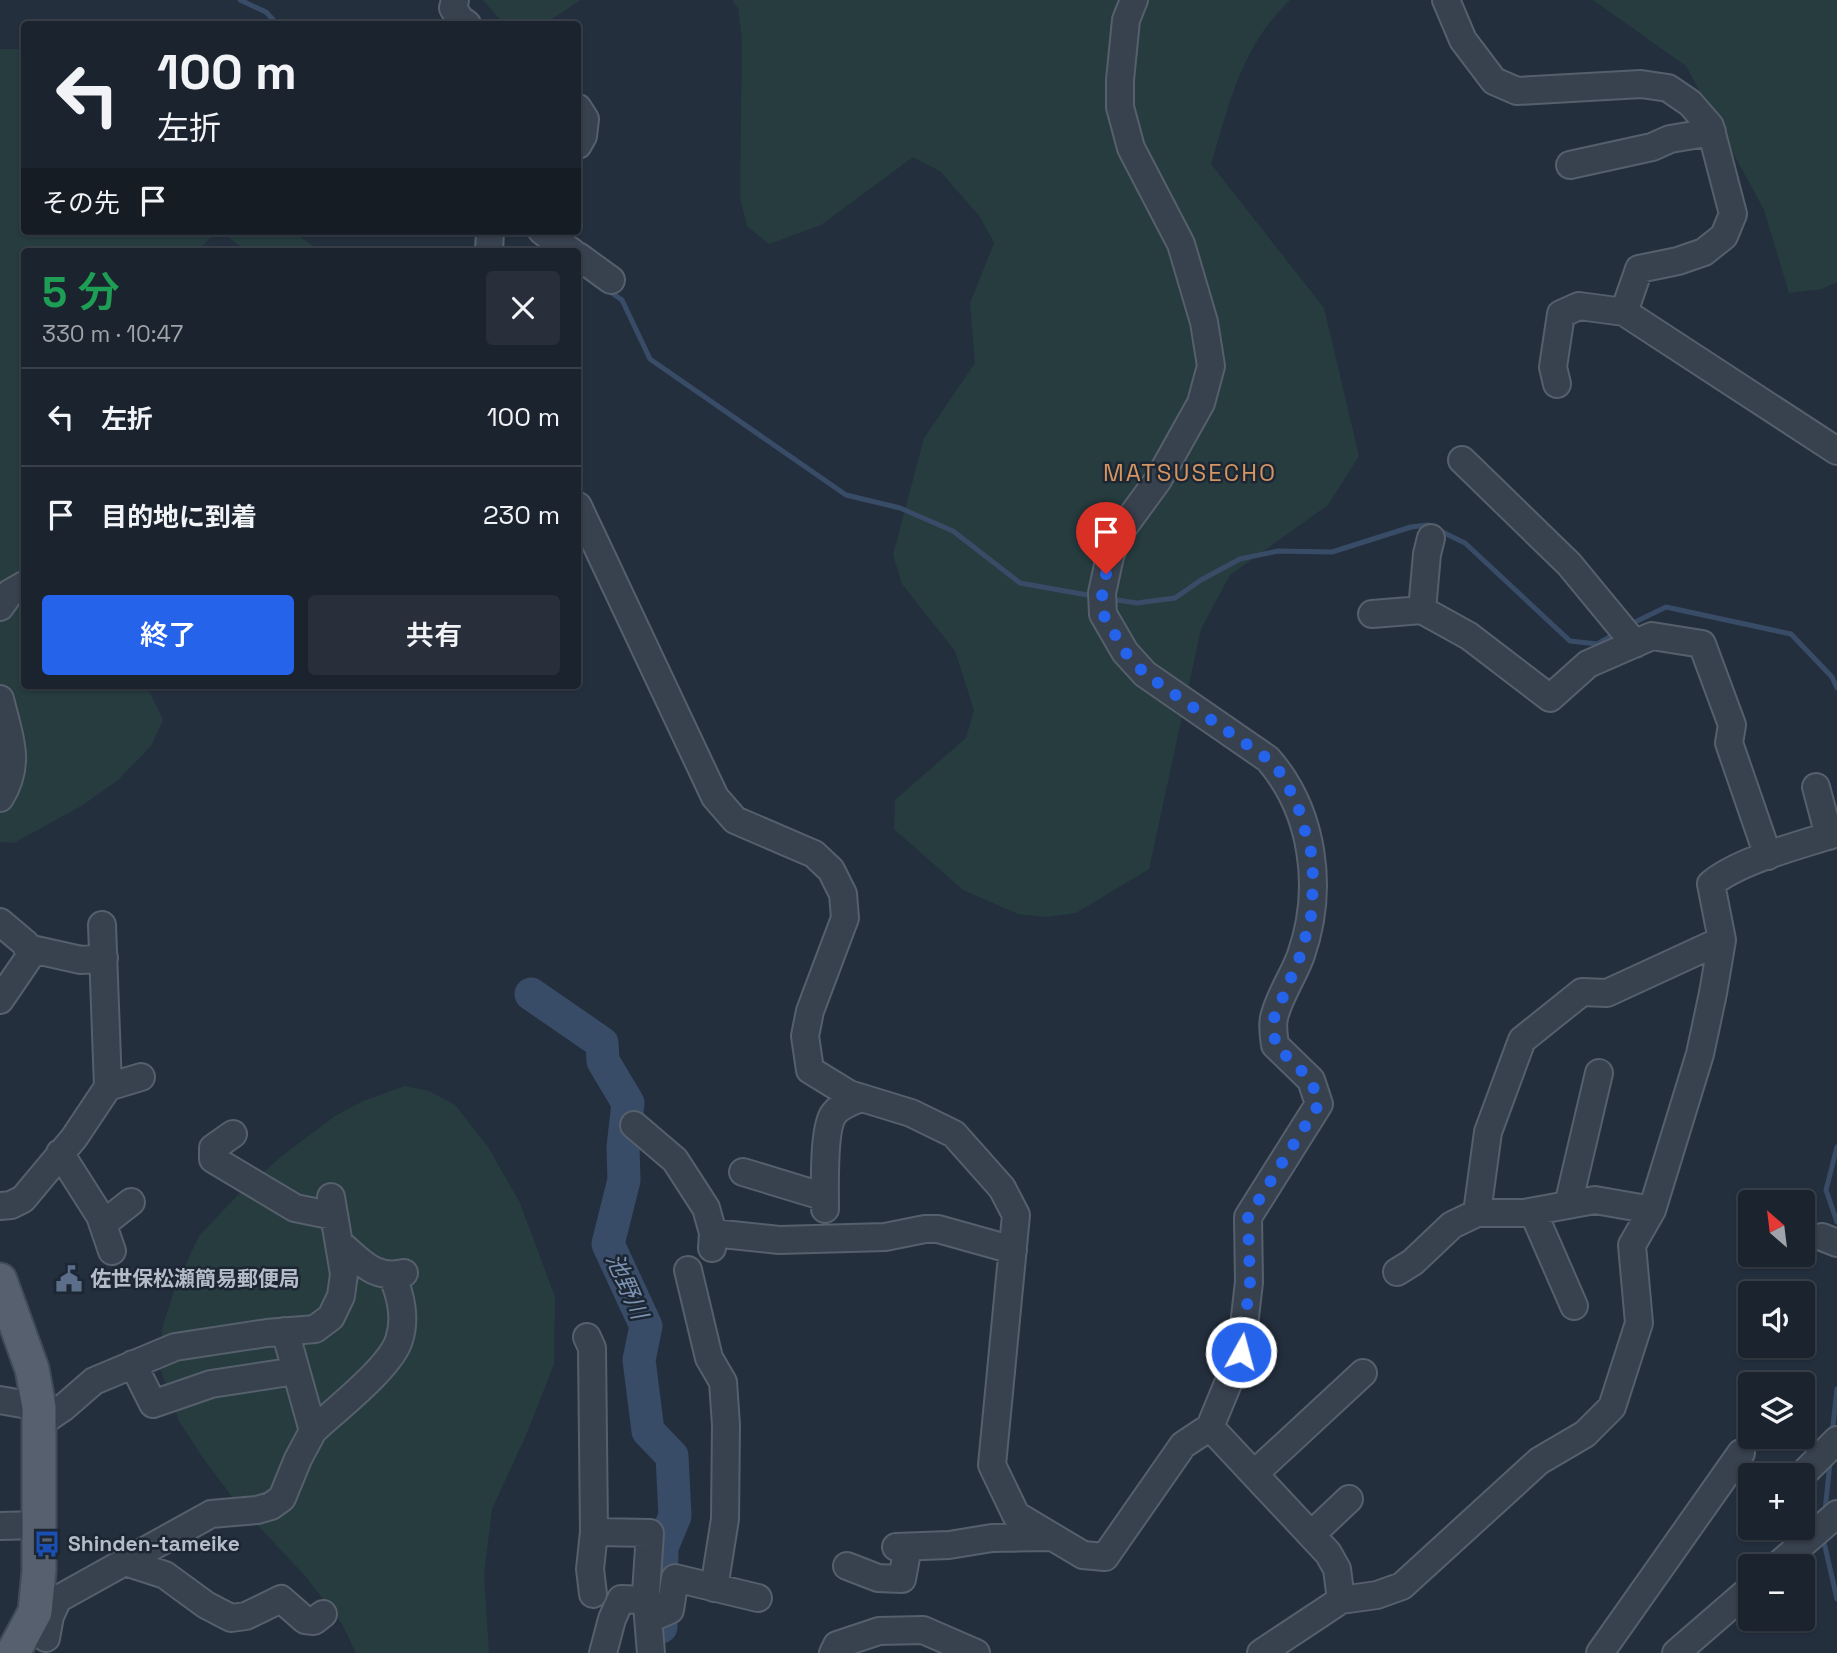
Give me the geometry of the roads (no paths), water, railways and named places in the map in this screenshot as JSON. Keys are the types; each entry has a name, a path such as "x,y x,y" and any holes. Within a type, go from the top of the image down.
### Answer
{"main road":[{"path":"0,1280 32,1368 39,1415 39,1571 46,1604 36,1612 13,1653"}],"street":[{"path":"455,0 453,8 463,21"},
{"path":"581,520 588,554 715,797 735,820 814,854 831,870 843,894 845,918 810,1012 805,1036 810,1070 849,1094 911,1113 954,1134 1002,1188 1016,1215 992,1465 1016,1515 1083,1555 1105,1557 1184,1446 1210,1427 1241,1352 1250,1282 1248,1217 1319,1104 1311,1080 1275,1045 1274,1018 1304,943 1312,912 1313,859 1299,810 1284,777 1268,759 1145,674 1125,652 1103,614 1102,593 1110,556 1120,533 1158,480 1201,403 1211,366 1204,322 1181,244 1132,148 1120,107 1126,20 1134,0"},
{"path":"1446,0 1463,40 1494,81 1517,91 1642,84 1668,88 1690,103 1710,127 1733,214 1724,236 1704,252 1639,270 1624,312"},
{"path":"581,113 585,119 581,140"},
{"path":"1570,165 1652,147 1670,139 1712,132"},
{"path":"548,235 566,248"},
{"path":"581,258 611,280"},
{"path":"1557,384 1553,367 1561,314 1579,306 1624,312 1837,451"},
{"path":"1462,460 1569,564 1635,644"},
{"path":"1422,610 1431,538"},
{"path":"0,607 10,593 21,586"},
{"path":"1372,614 1422,610 1469,636 1550,698 1588,664 1652,636 1702,644 1732,725 1729,743 1768,856"},
{"path":"0,699 13,753 10,782 0,798"},
{"path":"1261,1653 1341,1600 1377,1595 1402,1586 1539,1461 1585,1434 1612,1407 1639,1323 1632,1245 1652,1210 1700,1054 1722,940 1711,884 1720,876 1768,856 1833,835 1816,787"},
{"path":"0,922 26,944 30,956 0,1000"},
{"path":"102,925 108,1087"},
{"path":"1477,1213 1488,1132 1522,1040 1582,992 1606,993 1722,940"},
{"path":"27,948 81,960 104,958"},
{"path":"1568,1205 1599,1073"},
{"path":"0,1206 23,1199 108,1087 141,1077"},
{"path":"743,1172 825,1203 825,1158 831,1117 841,1107 861,1098"},
{"path":"634,1125 675,1160 706,1208 713,1241 885,1237 925,1228 938,1229 1013,1250"},
{"path":"0,1400 39,1415 64,1407 94,1381 175,1347 315,1329 331,1318 341,1296 344,1275 332,1207 295,1208 213,1159 213,1148 233,1134"},
{"path":"60,1153 100,1216 112,1251"},
{"path":"1397,1272 1413,1262 1452,1225 1477,1213 1533,1212 1595,1200 1652,1210"},
{"path":"103,1224 131,1202"},
{"path":"1533,1212 1574,1306"},
{"path":"46,1638 50,1616 46,1604 211,1514 257,1510 271,1506 282,1498 313,1431 386,1362 399,1340 402,1310 398,1274 364,1267 338,1243"},
{"path":"688,1270 709,1359 723,1382 726,1425 725,1519 714,1588"},
{"path":"285,1331 313,1431"},
{"path":"587,1337 592,1348 594,1532 590,1569 593,1594"},
{"path":"133,1364 152,1404 211,1384 296,1371"},
{"path":"1254,1474 1363,1373"},
{"path":"1210,1427 1328,1553 1337,1569 1341,1600"},
{"path":"1814,1463 1837,1440"},
{"path":"1600,1653 1741,1453"},
{"path":"1311,1535 1349,1499"},
{"path":"1791,1554 1837,1514"},
{"path":"0,1526 39,1525"},
{"path":"594,1532 650,1533 648,1609 651,1653"},
{"path":"847,1566 878,1578 902,1579 902,1547 949,1545 992,1538 1054,1537"},
{"path":"125,1562 165,1575 206,1605 231,1618 246,1616 281,1599 304,1620 313,1622 323,1614"},
{"path":"603,1653 612,1619 621,1599 648,1609 670,1610 675,1578 758,1598"},
{"path":"1691,1648 1738,1601"},
{"path":"833,1653 837,1645 879,1631 923,1630 990,1651"}],"waterway":[{"path":"240,0 266,12 274,21"},
{"path":"529,235 535,240"},
{"path":"606,289 622,300 650,359 846,495 900,508 953,531 1020,583 1093,596"},
{"path":"1110,599 1137,603 1175,598 1240,559 1278,551 1332,552 1411,527 1428,525 1465,543 1570,641 1597,644 1615,634"},
{"path":"1629,625 1666,607 1791,634 1832,677 1837,688"},
{"name":"池野川","path":"531,994 602,1043 603,1061 628,1103 623,1147 624,1180 608,1244 646,1326 639,1360 648,1431 672,1456 675,1516 662,1547 661,1627"},
{"path":"1837,1147 1826,1190 1837,1222"},
{"path":"1832,1435 1837,1389"},
{"path":"1825,1511 1830,1462"},
{"path":"1823,1538 1837,1599"}],"place":[{"name":"佐世保松瀬簡易郵便局","path":"69,1279"},
{"name":"Shinden-tameike","path":"47,1544"}],"district":[{"name":"MATSUSECHO","path":"1190,473"}]}
